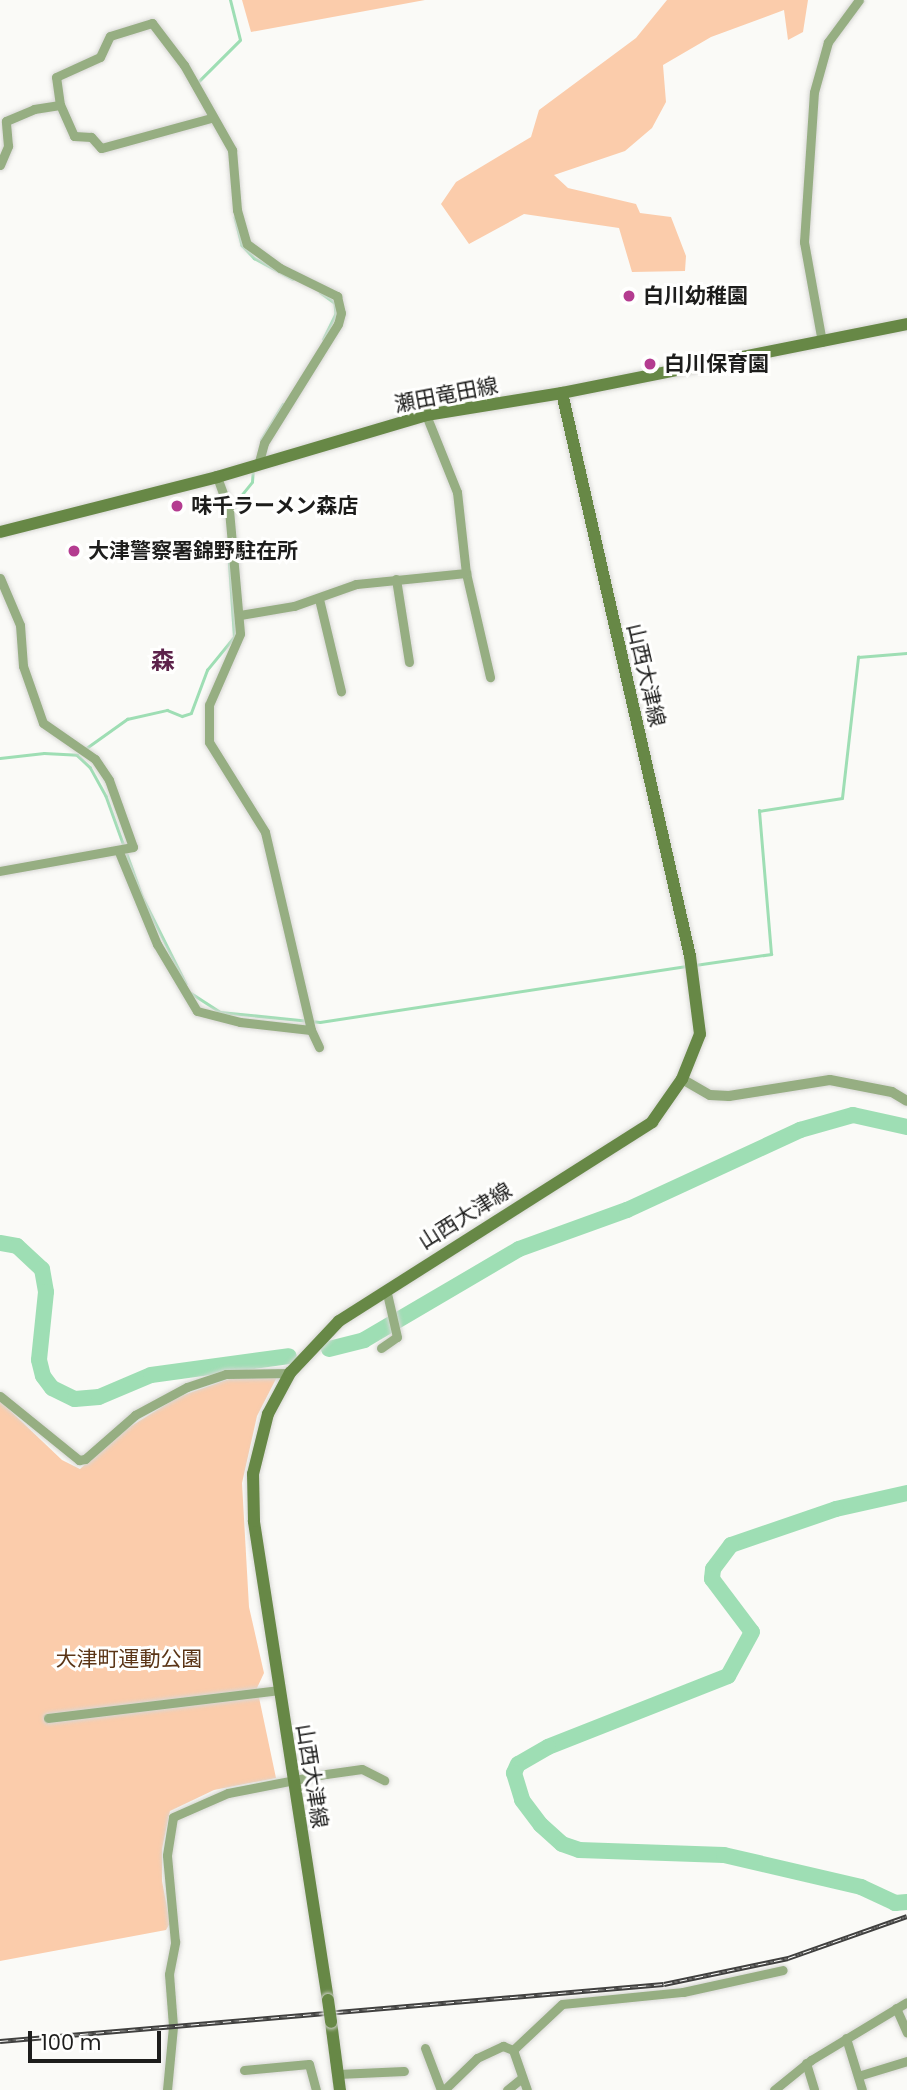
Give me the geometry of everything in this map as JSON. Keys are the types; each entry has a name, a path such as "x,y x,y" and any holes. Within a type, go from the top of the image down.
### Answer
{"main road":[{"name":"瀬田竜田線","path":"0,532 217,477 259,462 426,415 562,393 907,324"},
{"name":"山西大津線","path":"340,2090 254,1521 253,1474 258,1442 290,1373 339,1321 652,1122 682,1079 700,1034 694,972 562,393"}],"street":[{"path":"822,342 804,242 814,92 828,42 859,0"},
{"path":"211,118 101,148 91,137 74,136 60,105 56,77 100,57 110,36 152,23 184,65 236,162 237,210 247,244 280,268 329,289 337,296 341,313 327,346 264,443 259,462"},
{"path":"0,165 8,146 6,121 34,109 60,105"},
{"path":"426,415 457,492 466,573 490,677"},
{"path":"217,477 229,510 240,615 235,649 209,705 207,732 234,788 265,832 310,1030 319,1047"},
{"path":"240,615 319,599 356,584 466,573"},
{"path":"0,578 20,625 23,666 43,723 95,760 108,780 133,847 119,852 0,872"},
{"path":"396,579 409,662"},
{"path":"319,599 341,691"},
{"path":"119,852 157,944 197,1011 240,1022 310,1030"},
{"path":"682,1079 710,1095 729,1096 830,1080 892,1092 907,1101"},
{"path":"381,1348 397,1338 386,1289"},
{"path":"0,1396 79,1460 85,1459 135,1415 187,1387 226,1374 290,1373"},
{"path":"48,1718 279,1690"},
{"path":"167,2090 173,2026 169,1974 176,1942 167,1855 170,1821 215,1796 362,1769 384,1780"},
{"path":"425,2048 443,2090 491,2048 513,2050 562,2004 682,1992 783,1970"},
{"path":"774,2090 806,2063 907,2002"},
{"path":"897,2008 907,2033"},
{"path":"846,2038 862,2090"},
{"path":"513,2050 527,2090"},
{"path":"858,2076 907,2061"},
{"path":"806,2063 814,2090"},
{"path":"244,2070 309,2064 316,2090"},
{"path":"338,2074 404,2071"},
{"path":"507,2090 522,2078"}],"green space":[{"path":"242,0 425,0 251,32"},
{"path":"667,0 808,0 803,32 788,40 784,10 711,37 663,65 666,102 652,128 625,151 554,175 568,188 636,204 640,213 671,217 686,256 685,271 632,272 619,228 524,214 469,244 441,204 456,182 531,137 539,110 636,38"},
{"name":"大津町運動公園","path":"277,1377 257,1416 242,1483 249,1607 264,1673 257,1688 276,1778 214,1790 170,1811 162,1849 162,1881 170,1923 166,1930 0,1961 0,1401 62,1460 80,1469 120,1433 178,1397 232,1378"}],"waterway":[{"path":"198,82 240,40 230,0"},
{"path":"235,217 242,245 254,258 293,279"},
{"path":"320,292 335,303 336,314 324,339"},
{"path":"261,440 283,404"},
{"path":"231,508 252,482 253,469"},
{"path":"85,749 127,719 167,710 182,716 191,713 207,670 234,637 228,550"},
{"path":"695,965 771,954 759,811 842,798 858,657 907,653"},
{"path":"0,758 44,753 77,755"},
{"path":"77,755 90,767 106,796 142,896 186,984"},
{"path":"191,993 220,1012 320,1022 688,966"},
{"path":"329,1349 364,1340 519,1249 627,1210 800,1130 853,1115 907,1127"},
{"path":"0,1243 17,1246 42,1269 46,1292 39,1360 43,1376 52,1388 75,1399 99,1397 151,1375 289,1356"},
{"path":"907,1493 836,1509 731,1545 713,1569 712,1579 752,1632 728,1676 548,1747 518,1764 514,1773 522,1800 541,1825 562,1844 579,1850 724,1855 861,1887 895,1903 907,1902"}],"railway":[{"path":"0,2041 664,1984 788,1958 907,1916"}],"place":[{"name":"白川幼稚園","path":"629,296"},
{"name":"白川保育園","path":"650,364"},
{"name":"味千ラーメン森店","path":"177,506"},
{"name":"大津警察署錦野駐在所","path":"74,551"}],"district":[{"name":"森","path":"163,661"}]}
